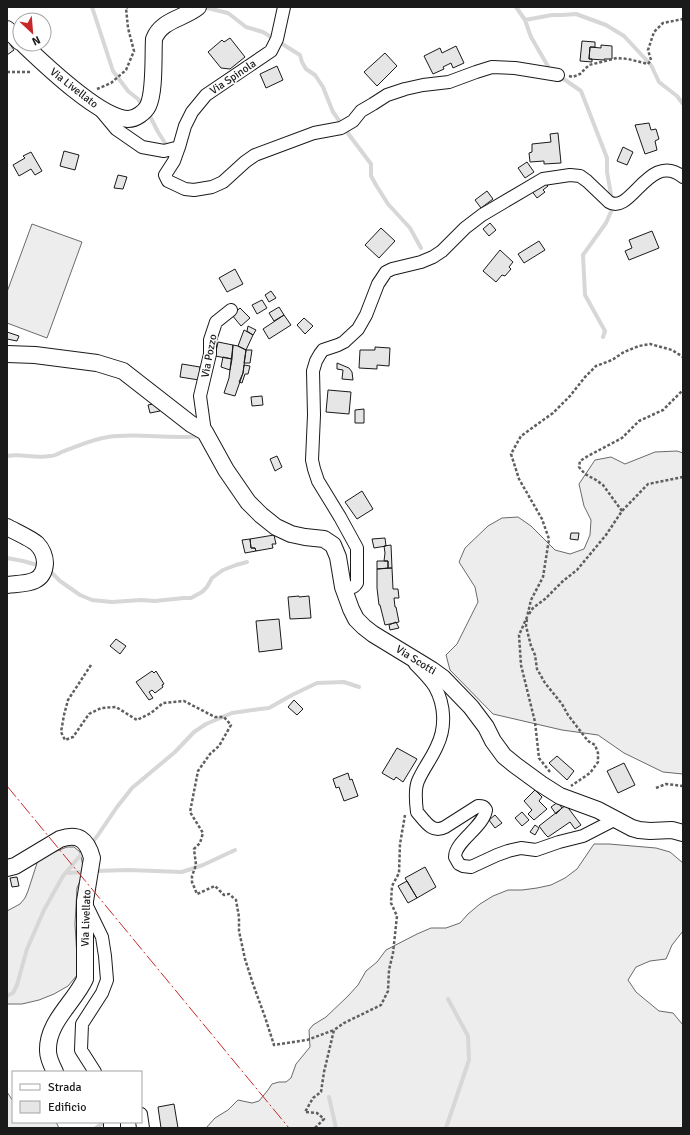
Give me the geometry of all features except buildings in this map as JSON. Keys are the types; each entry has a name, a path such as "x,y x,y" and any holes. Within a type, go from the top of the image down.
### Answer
{"street":[{"name":"Via Livellato","path":"31,52 49,70 99,109 128,119 135,117 144,111 151,97 154,39 157,32 166,24 198,7"},
{"name":"Via Spinola","path":"284,7 277,39 271,51 206,96 192,112 185,126 174,162 165,175 168,181 185,189 194,190 212,187 223,182 244,162 255,155 314,133 341,128 353,121 361,111 388,95 405,89 450,82 492,67 514,68 558,75"},
{"path":"99,109 116,129 142,147 164,151 179,147"},
{"path":"343,587 347,589 353,587 357,583 357,548 318,481 314,469 312,460 314,415 313,371 316,361 323,350 338,346 358,329 366,315 375,289 386,272 400,266 421,262 433,257 442,251 465,228 482,215 543,178 570,175 580,176 609,202 616,204 625,199 657,172 666,170 674,171 683,177"},
{"name":"Via Pozzo","path":"205,432 200,396 210,354 210,340 216,322 231,310"},
{"path":"7,354 97,363 123,371 191,424 205,432"},
{"name":"Via Scotti","path":"205,432 226,470 248,502 261,515 276,527 291,534 324,539 333,545 338,557 343,587 356,618 373,634 432,670 452,686 471,706 498,747 515,765 560,796 598,810 639,830 672,830 683,833"},
{"path":"7,527 36,543 45,560 45,568 43,575 39,579 7,585"},
{"path":"406,654 429,679 434,687 441,702 443,717 441,738 418,782 416,812 430,827 439,830 445,828 474,808 482,806 485,807 486,810 483,818 456,850 455,857 459,864 471,867 508,851 521,848 536,850 583,836 616,819"},
{"name":"Via Livellato","path":"7,868 15,866 60,839 68,836 84,841 88,846 92,858 85,901 85,979 80,989 63,1011 50,1038 48,1051 49,1058 55,1071"},
{"path":"85,901 102,937 107,980 102,993 82,1024 81,1050 94,1071"}],"path":[{"path":"82,95 111,83 126,70 134,51 128,28 126,8 128,7"},
{"path":"558,75 573,77 580,74 589,65 617,58 648,64 651,60 648,50 654,32 663,23 683,19"},
{"path":"7,72 39,72 49,70"},
{"path":"553,775 539,758 535,722 521,665 519,635 527,617 532,600 543,577 549,539 542,519 519,479 511,454 521,436 553,413 596,366 612,360 624,352 639,346 650,344 672,350 683,357"},
{"path":"622,511 603,485 582,471 579,467 580,461 622,438 639,421 664,410 683,390"},
{"path":"560,796 568,788 590,774 598,762 598,753 595,746 588,741 568,715 537,669 535,655 526,626 527,617 533,608 577,570 606,535 622,511 648,484 683,476"},
{"path":"90,664 68,700 61,732 65,740 73,737 89,714 101,708 116,707 137,720 151,713 163,703 184,702 215,717 224,716 231,726 219,746 210,754 198,771 190,812 203,834 200,843 194,849 196,865 192,876 192,882 197,894 215,886 224,895 229,894 236,900 239,916 239,931 245,959 274,1045 307,1040 334,1030 380,1005 388,991 388,970 393,953 397,916 391,904 392,886 399,873 400,844 405,814"},
{"path":"656,788 666,784 683,786"},
{"path":"315,1128 324,1119 317,1114 305,1112 313,1098 321,1092 334,1030"}],"shaded area":[{"path":"32,224 82,242 47,338 7,323 7,292"},
{"path":"677,451 683,453 683,774 663,772 624,753 598,735 562,730 493,714 450,670 446,655 457,644 478,602 475,587 459,562 465,548 488,526 502,518 518,517 531,526 555,550 570,554 584,549 590,535 591,520 584,506 579,484 595,460 611,457 625,464 655,452"},
{"path":"594,844 656,848 670,852 683,863 683,931 672,945 666,959 650,961 636,967 628,980 636,992 659,1011 673,1013 683,1025 683,1128 206,1128 215,1118 228,1110 238,1100 252,1103 259,1101 272,1084 286,1082 291,1078 296,1064 310,1047 309,1030 313,1025 326,1017 348,996 358,985 366,971 377,962 386,950 431,928 446,928 460,923 480,904 493,896 508,890 522,890 551,885 565,878 577,869"},
{"path":"67,847 74,847 80,852 83,866 83,874 77,888 75,924 78,974 68,986 54,994 39,1000 22,1004 7,1004 7,911 20,904 25,898 38,860"},
{"path":"7,1092 12,1100 12,1123 56,1123 59,1128 7,1128"}],"waterway":[{"path":"92,7 113,71 128,91 138,99 143,106"},
{"path":"203,7 228,13 246,27 263,32 300,55 306,69 315,75 323,87 333,112 371,164 371,176 376,185 388,204 410,228 421,248"},
{"path":"516,7 525,20 531,37 551,70"},
{"path":"525,20 552,15 576,14 606,25 624,36 651,65 659,82 677,96 683,104"},
{"path":"558,75 581,91 607,158 607,172 613,207 606,223 583,255 585,295 605,331 603,337"},
{"path":"147,112 169,149"},
{"path":"7,456 52,456 91,441 119,436 200,436"},
{"path":"7,558 41,566"},
{"path":"47,569 60,581 80,595 92,600 112,602 141,600 155,601 191,598 202,592 212,578 223,570 247,562"},
{"path":"90,845 132,788 175,752 194,732 206,724 232,713 269,708 317,683 344,682 359,687"},
{"path":"7,996 13,993 17,985 27,949 44,910 63,876 85,850"},
{"path":"94,871 129,870 182,872 203,865 235,850"},
{"path":"65,873 85,872"},
{"path":"446,1128 469,1060 468,1036 448,999"},
{"path":"329,1097 336,1128"},
{"path":"96,1128 103,1123"}],"power":[{"path":"7,786 289,1128"}]}
